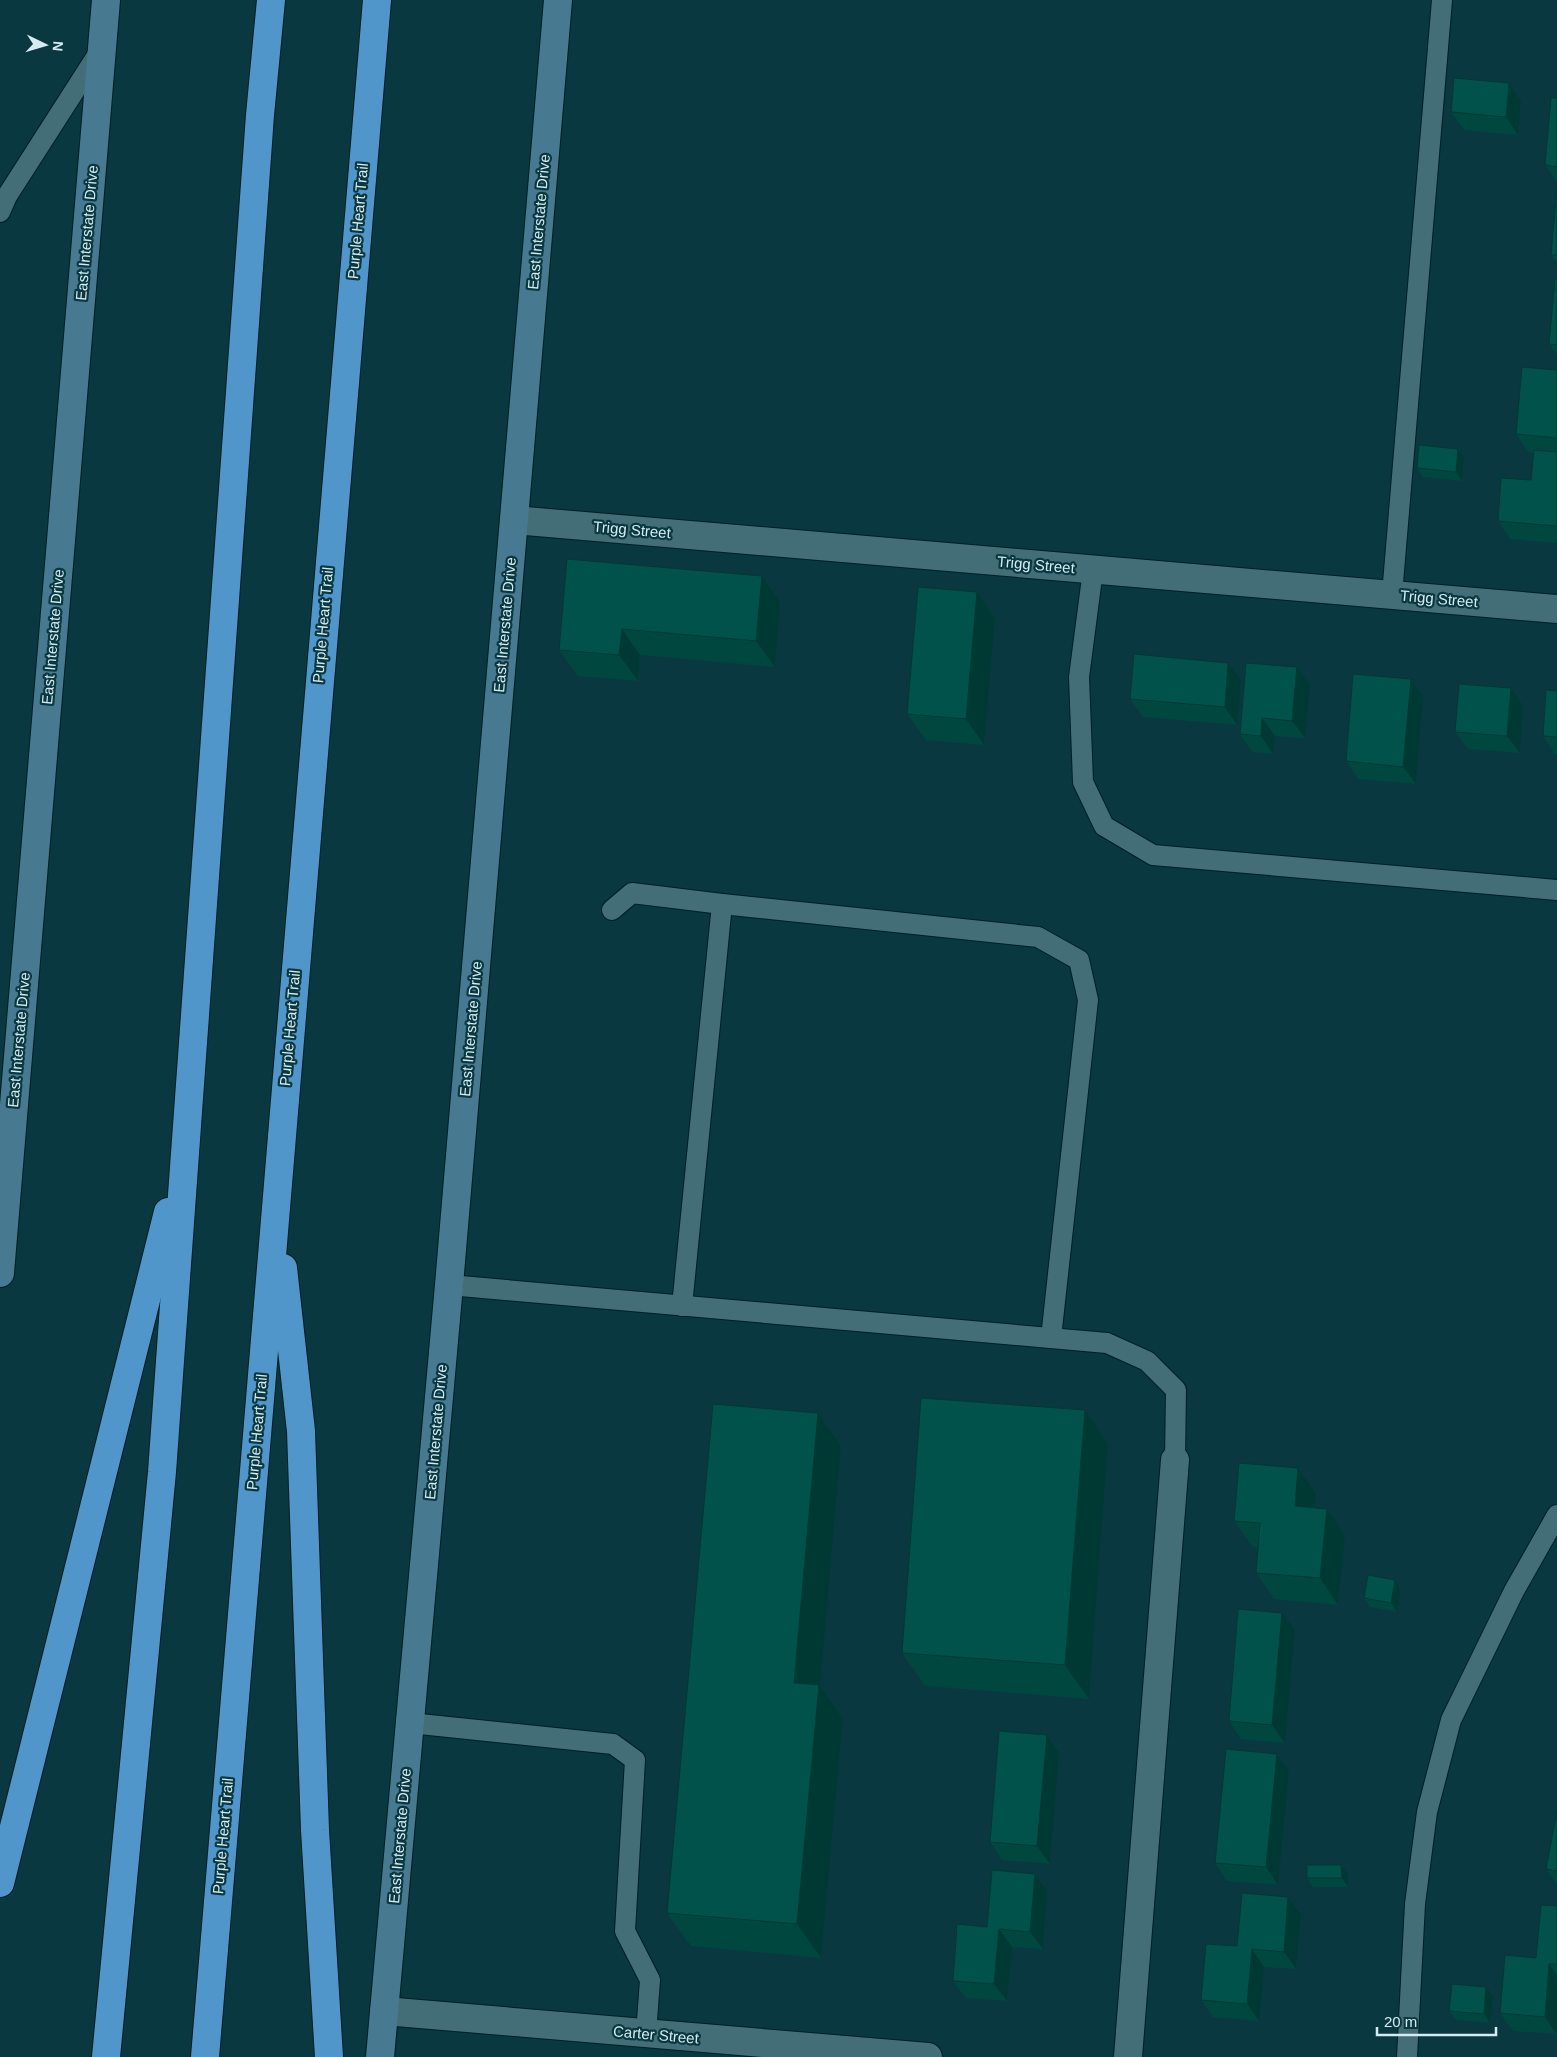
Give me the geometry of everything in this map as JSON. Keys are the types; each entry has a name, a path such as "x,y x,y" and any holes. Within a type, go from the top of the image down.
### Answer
{"highway":[{"path":"106,2057 162,1472 260,115 271,0"},
{"name":"Purple Heart Trail","path":"205,2057 377,0"},
{"path":"0,1884 186,1143"},
{"path":"276,1204 301,1431 315,1830 329,2057"}],"main road":[{"name":"East Interstate Drive","path":"0,1273 106,0"},
{"name":"East Interstate Drive","path":"380,2057 449,1285 558,0"}],"street":[{"name":"Trigg Street","path":"514,520 1557,609"},
{"path":"1128,2057 1175,1460"},
{"name":"Carter Street","path":"384,2011 928,2057"}],"lane":[{"path":"1392,595 1442,0"},
{"path":"0,212 7,196 102,47"},
{"path":"1092,570 1078,677 1082,782 1104,826 1152,855 1557,890"},
{"path":"612,910 632,893 1038,937 1079,960 1088,1000 1051,1338"},
{"path":"682,1306 722,904"},
{"path":"449,1285 1106,1343 1147,1361 1176,1390 1175,1460"},
{"path":"1407,2057 1415,1904 1426,1821 1452,1720 1514,1591 1557,1515"},
{"path":"410,1723 613,1744 635,1760 624,1931 650,1980 646,2034"}],"building":[{"path":"1454,78 1509,83 1506,117 1451,112"},
{"path":"1551,98 1557,98 1557,167 1545,165"},
{"path":"1557,188 1557,255 1551,255"},
{"path":"1555,279 1557,279 1557,345 1549,344"},
{"path":"1522,367 1557,370 1557,438 1516,434"},
{"path":"1419,445 1458,449 1456,472 1417,468"},
{"path":"1534,450 1557,452 1557,526 1498,521 1501,478 1531,480"},
{"path":"567,559 762,576 756,641 622,629 619,655 559,650"},
{"path":"918,587 977,592 966,719 907,714"},
{"path":"1134,654 1228,663 1225,707 1130,699"},
{"path":"1246,663 1297,667 1292,721 1262,718 1261,736 1240,734"},
{"path":"1353,674 1411,679 1403,767 1346,761"},
{"path":"1459,684 1511,688 1507,736 1455,732"},
{"path":"1546,690 1557,691 1557,737 1543,736"},
{"path":"921,1398 1085,1410 1065,1665 902,1653"},
{"path":"713,1404 818,1413 794,1683 819,1685 797,1924 667,1913"},
{"path":"1239,1463 1298,1468 1295,1506 1327,1509 1320,1578 1256,1573 1260,1523 1234,1521"},
{"path":"1368,1575 1395,1580 1391,1603 1364,1598"},
{"path":"1238,1609 1282,1613 1272,1725 1229,1721"},
{"path":"999,1731 1047,1735 1037,1846 990,1842"},
{"path":"1226,1749 1277,1754 1266,1867 1215,1863"},
{"path":"1557,1811 1557,1871 1546,1869"},
{"path":"1307,1865 1341,1865 1342,1878 1307,1878"},
{"path":"992,1870 1035,1874 1030,1932 999,1929 994,1984 953,1981 957,1924 987,1927"},
{"path":"1242,1893 1288,1897 1284,1952 1252,1949 1247,2004 1201,2000 1206,1944 1237,1946"},
{"path":"1541,1905 1557,1906 1557,1964 1549,1964 1545,2017 1500,2013 1505,1955 1536,1958"},
{"path":"1452,1984 1486,1987 1484,2014 1449,2011"}]}
